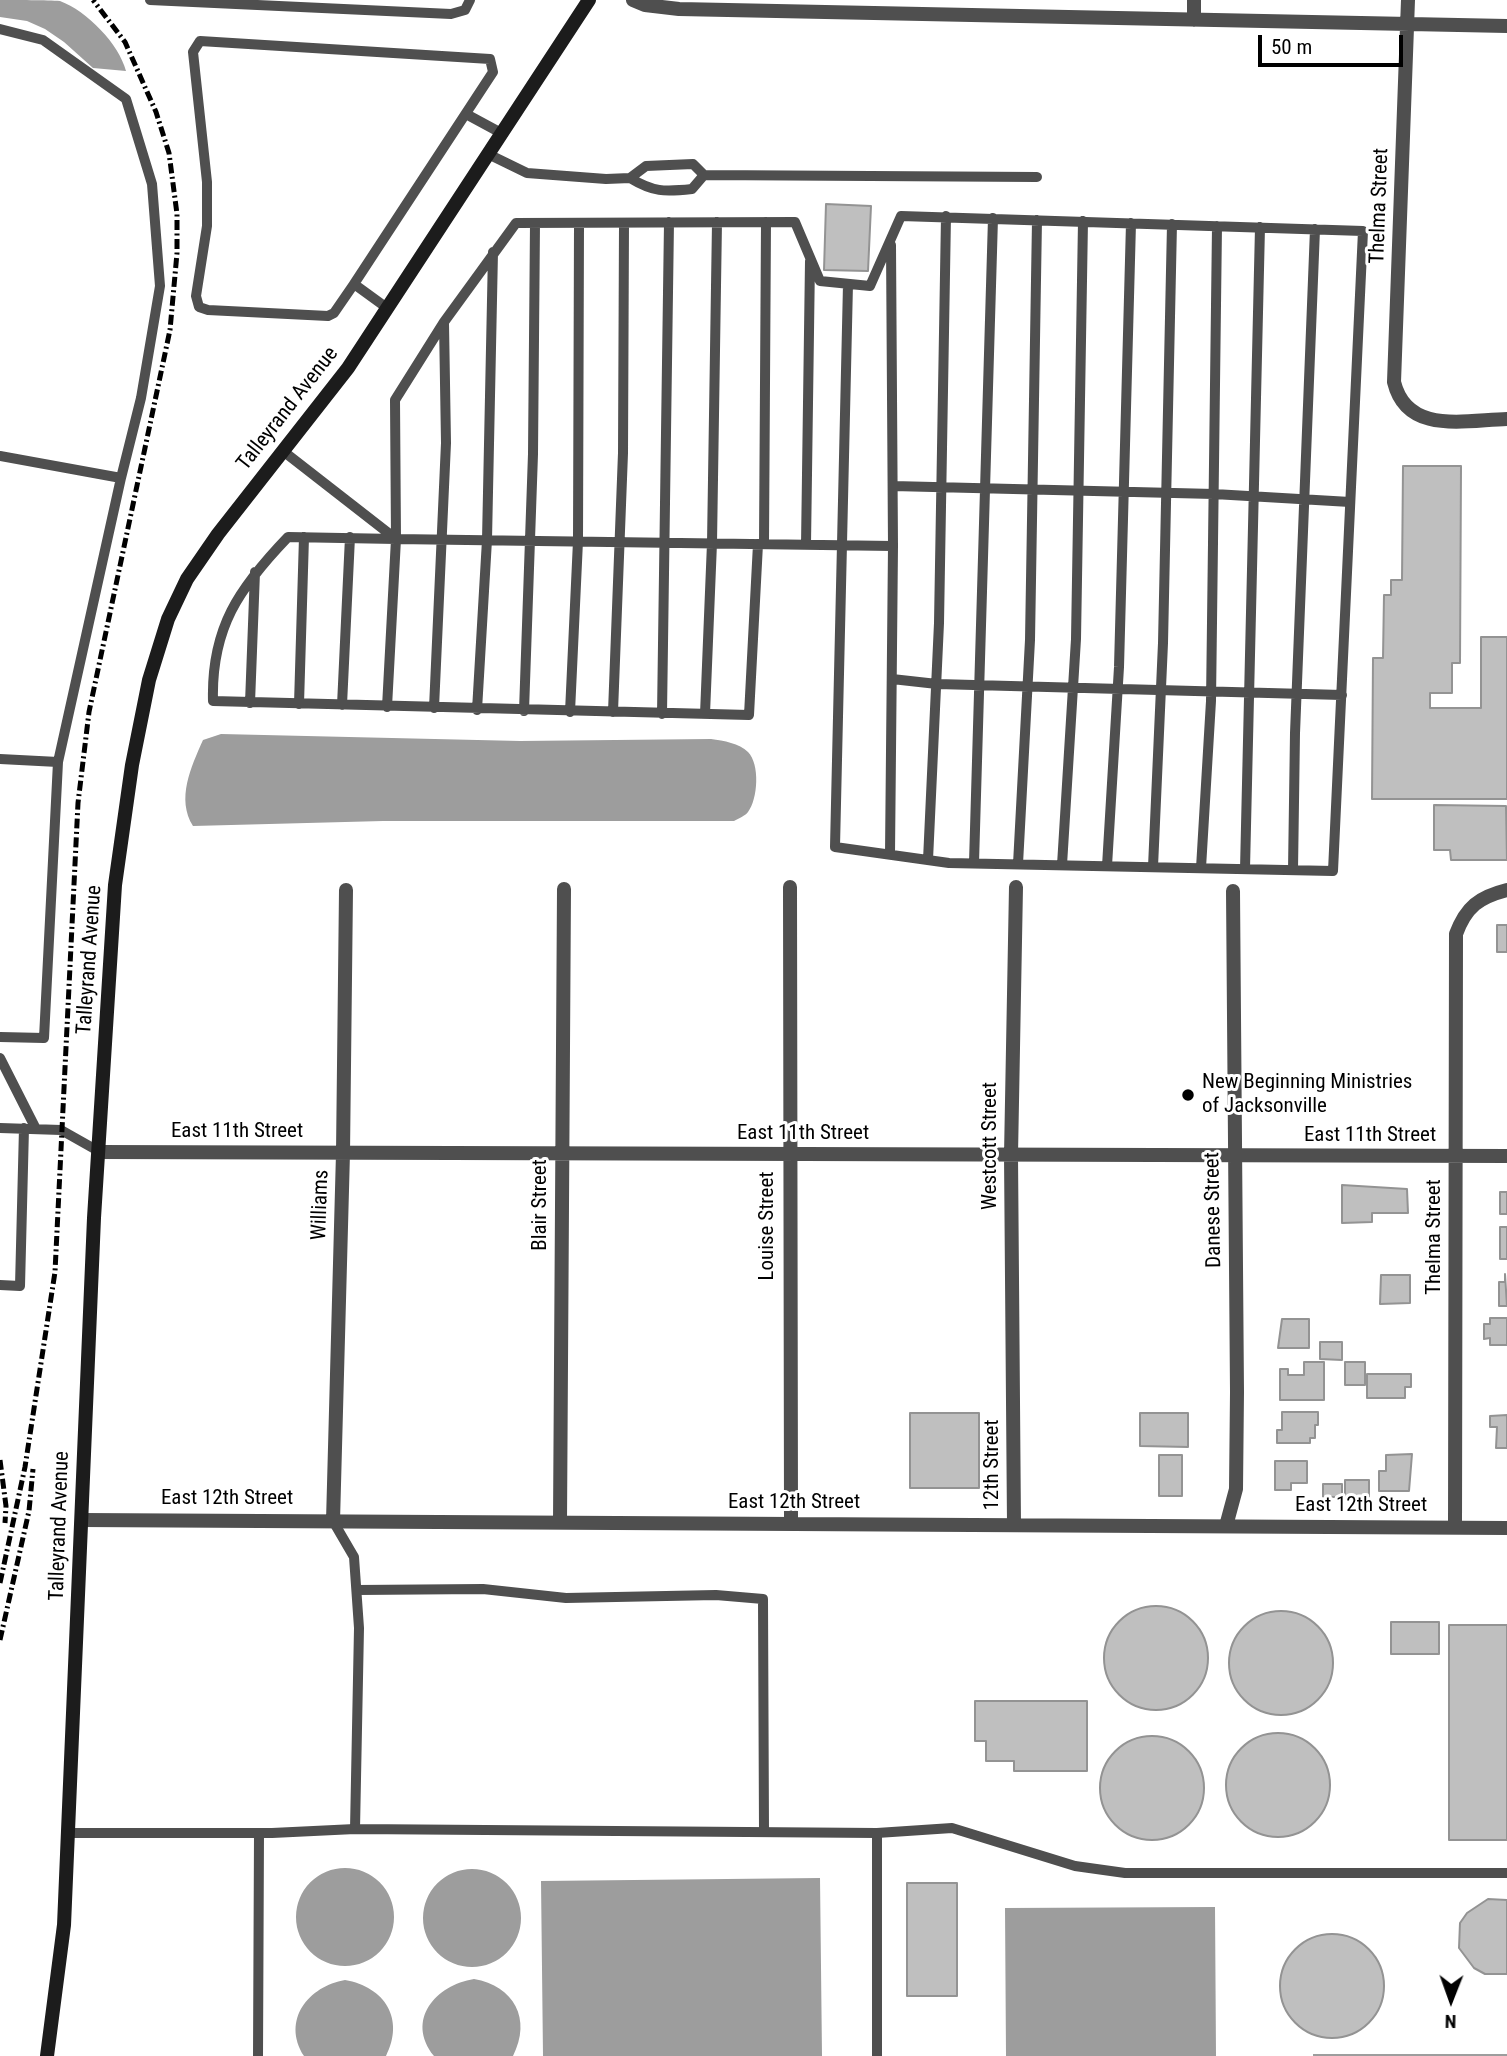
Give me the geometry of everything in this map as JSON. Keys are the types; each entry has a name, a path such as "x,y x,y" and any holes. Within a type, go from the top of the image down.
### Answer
{"street":[{"name":"Talleyrand Avenue","path":"47,2056 64,1925 94,1218 116,885 132,765 149,680 168,618 187,579 348,368 589,0"},
{"path":"633,0 645,5 679,9 1507,26"},
{"path":"979,0 979,15"},
{"path":"1194,0 1194,20"},
{"name":"Thelma Street","path":"1408,0 1394,382 1398,398 1407,410 1438,421 1507,419"},
{"name":"Louise Street","path":"790,887 791,1524"},
{"name":"Westcott Street","path":"1014,1406 1011,1155 1016,887"},
{"name":"Blair Street","path":"560,1522 564,889"},
{"name":"Williams","path":"333,1521 343,1153 346,890"},
{"name":"Thelma Street","path":"1455,1527 1456,934 1462,916 1476,901 1507,890"},
{"name":"Danese Street","path":"1226,1526 1236,1489 1233,891"},
{"name":"East 11th Street","path":"100,1152 1507,1156"},
{"name":"12th Street","path":"1014,1406 1014,1525"},
{"name":"East 12th Street","path":"82,1520 1507,1528"}],"lane":[{"path":"150,0 341,4 451,14 465,10 470,0"},
{"path":"0,29 43,40 126,99 152,184 160,286 141,398 58,762 44,1038 0,1037"},
{"path":"200,41 490,59 493,72 466,114 334,313 328,316 208,310 199,307 196,296 207,226 207,182 196,98 195,45 200,41"},
{"path":"466,114 503,134"},
{"path":"488,154 527,173 630,178 650,190 692,189 704,174"},
{"path":"630,178 646,166 681,164 693,164 704,174 1037,177"},
{"path":"387,707 396,539 395,400 444,322 516,223 795,222 820,281 870,286 901,216 1363,231 1333,871 974,863 835,848 848,284"},
{"path":"928,860 937,684 946,216"},
{"path":"974,863 993,218"},
{"path":"1018,864 1028,684 1037,219"},
{"path":"1062,865 1073,688 1083,221"},
{"path":"662,714 669,222"},
{"path":"705,714 712,543 717,222"},
{"path":"766,222 761,544 749,715 212,701 212,672 221,630 255,572 288,537 441,538 530,541 712,543 761,544 806,545 842,546 893,546"},
{"path":"524,711 530,541 535,223"},
{"path":"570,712 578,541 579,223"},
{"path":"613,712 623,453 624,223"},
{"path":"1107,866 1118,689 1131,223"},
{"path":"1153,867 1161,688 1171,224"},
{"path":"1201,868 1211,692 1217,226"},
{"path":"1245,869 1261,227"},
{"path":"1293,870 1296,694 1315,229"},
{"path":"890,854 893,546 891,239"},
{"path":"477,710 487,540 493,252"},
{"path":"806,545 810,257"},
{"path":"354,284 387,308"},
{"path":"434,708 446,443 444,322"},
{"path":"283,450 396,539"},
{"path":"0,456 121,478"},
{"path":"893,486 1214,494 1350,502"},
{"path":"299,704 304,537"},
{"path":"342,705 350,537"},
{"path":"250,702 255,572"},
{"path":"892,679 937,684 1028,684 1073,688 1161,688 1342,695"},
{"path":"0,759 58,762"},
{"path":"1,1058 36,1129"},
{"path":"0,1128 61,1130 100,1152"},
{"path":"0,1285 20,1286 24,1128"},
{"path":"333,1521 354,1557 359,1628 355,1829"},
{"path":"356,1590 484,1589 566,1598 716,1595 763,1599 764,1832"},
{"path":"68,1833 355,1829 877,1833 952,1828 1075,1866 1125,1873 1507,1873"},
{"path":"258,2056 259,1832"},
{"path":"877,1833 877,2056"}],"shaded area":[{"path":"0,0 60,1 81,12 117,50 126,71 93,68 45,29 27,21 0,17"},
{"path":"221,734 520,741 711,739 736,744 748,752 756,773 756,790 748,812 734,821 383,821 193,826 186,805 190,772 203,740"},
{"path":"345,1868 372,1876 386,1890 394,1917 386,1944 372,1958 345,1966 318,1958 304,1944 296,1917 304,1890 318,1876"},
{"path":"472,1869 499,1877 513,1891 521,1918 513,1945 499,1959 472,1967 445,1959 431,1945 423,1918 431,1891 445,1877"},
{"path":"820,1878 822,2056 543,2056 541,1881"},
{"path":"1215,1907 1216,2056 1006,2056 1005,1908"},
{"path":"474,1979 500,1989 516,2006 521,2029 513,2056 434,2056 426,2043 423,2030 424,2017 429,2006 448,1988"},
{"path":"345,1980 371,1990 381,1997 388,2007 393,2030 386,2056 304,2056 296,2030 302,2007 320,1989"},
{"path":"1507,2054 1507,2056 1313,2056"}],"building":[{"path":"826,204 871,206 868,271 824,270"},
{"path":"1403,466 1461,466 1460,663 1452,663 1452,693 1430,693 1430,708 1481,708 1481,637 1507,637 1507,799 1372,799 1373,658 1383,658 1384,595 1391,595 1391,580 1402,580"},
{"path":"1434,805 1506,806 1507,860 1451,860 1450,850 1434,850"},
{"path":"1497,925 1507,925 1507,952 1497,952"},
{"path":"1342,1185 1407,1189 1408,1213 1372,1213 1372,1222 1342,1223"},
{"path":"1500,1192 1507,1192 1507,1214 1500,1214"},
{"path":"1500,1227 1507,1227 1507,1259 1500,1259"},
{"path":"1505,1274 1507,1306 1499,1306 1499,1282 1505,1282"},
{"path":"1381,1275 1410,1275 1410,1303 1380,1304"},
{"path":"1490,1318 1507,1318 1507,1345 1490,1345 1490,1338 1484,1339 1484,1324 1490,1324"},
{"path":"1282,1319 1309,1319 1309,1348 1278,1348"},
{"path":"1320,1342 1342,1342 1342,1360 1320,1359"},
{"path":"1304,1362 1324,1362 1324,1400 1280,1400 1280,1369 1288,1369 1288,1375 1304,1375"},
{"path":"1345,1362 1365,1362 1365,1385 1345,1385"},
{"path":"1367,1374 1411,1374 1411,1387 1405,1387 1405,1398 1367,1398"},
{"path":"1282,1412 1318,1412 1315,1438 1310,1438 1310,1443 1277,1443 1277,1430 1282,1430"},
{"path":"910,1413 979,1413 979,1488 910,1488"},
{"path":"1140,1413 1188,1413 1188,1447 1140,1446"},
{"path":"1507,1415 1507,1448 1496,1448 1497,1427 1490,1427 1490,1416"},
{"path":"1412,1454 1409,1491 1379,1491 1379,1471 1386,1471 1386,1455"},
{"path":"1159,1455 1182,1455 1182,1496 1159,1496"},
{"path":"1275,1461 1307,1461 1307,1483 1291,1483 1291,1490 1275,1490"},
{"path":"1345,1480 1369,1480 1369,1497 1345,1498"},
{"path":"1323,1484 1342,1484 1342,1497 1323,1497"},
{"path":"1156,1606 1176,1610 1193,1621 1204,1638 1208,1658 1204,1678 1193,1695 1176,1706 1156,1710 1136,1706 1119,1695 1108,1678 1104,1658 1108,1638 1119,1621 1136,1610"},
{"path":"1281,1611 1301,1615 1318,1626 1329,1643 1333,1663 1329,1683 1318,1700 1301,1711 1281,1715 1261,1711 1244,1700 1233,1683 1229,1663 1233,1643 1244,1626 1261,1615"},
{"path":"1391,1622 1439,1622 1439,1654 1391,1654"},
{"path":"1449,1625 1507,1625 1507,1840 1449,1840"},
{"path":"975,1701 1087,1701 1087,1771 1014,1771 1014,1761 986,1761 986,1741 975,1741"},
{"path":"1278,1733 1298,1737 1315,1748 1326,1765 1330,1785 1326,1805 1315,1822 1298,1833 1278,1837 1258,1833 1241,1822 1230,1805 1226,1785 1230,1765 1241,1748 1258,1737"},
{"path":"1152,1736 1172,1740 1189,1751 1200,1768 1204,1788 1200,1808 1189,1825 1172,1836 1152,1840 1132,1836 1115,1825 1104,1808 1100,1788 1104,1768 1115,1751 1132,1740"},
{"path":"907,1883 957,1883 957,1996 907,1996"},
{"path":"1488,1899 1507,1900 1507,1974 1485,1974 1474,1968 1459,1948 1460,1923 1467,1913"},
{"path":"1332,1934 1352,1938 1369,1949 1380,1966 1384,1986 1380,2006 1369,2023 1352,2034 1332,2038 1312,2034 1295,2023 1284,2006 1280,1986 1284,1966 1295,1949 1312,1938"}],"railway":[{"path":"0,1583 25,1467 55,1272 78,803 89,712 170,330 177,253 177,214 169,153 156,112 125,42 93,0"},
{"path":"0,1460 6,1506 5,1523"},
{"path":"0,1640 29,1511 33,1469"}],"place":[{"name":"New Beginning Ministries of Jacksonville","path":"1188,1095"}]}
